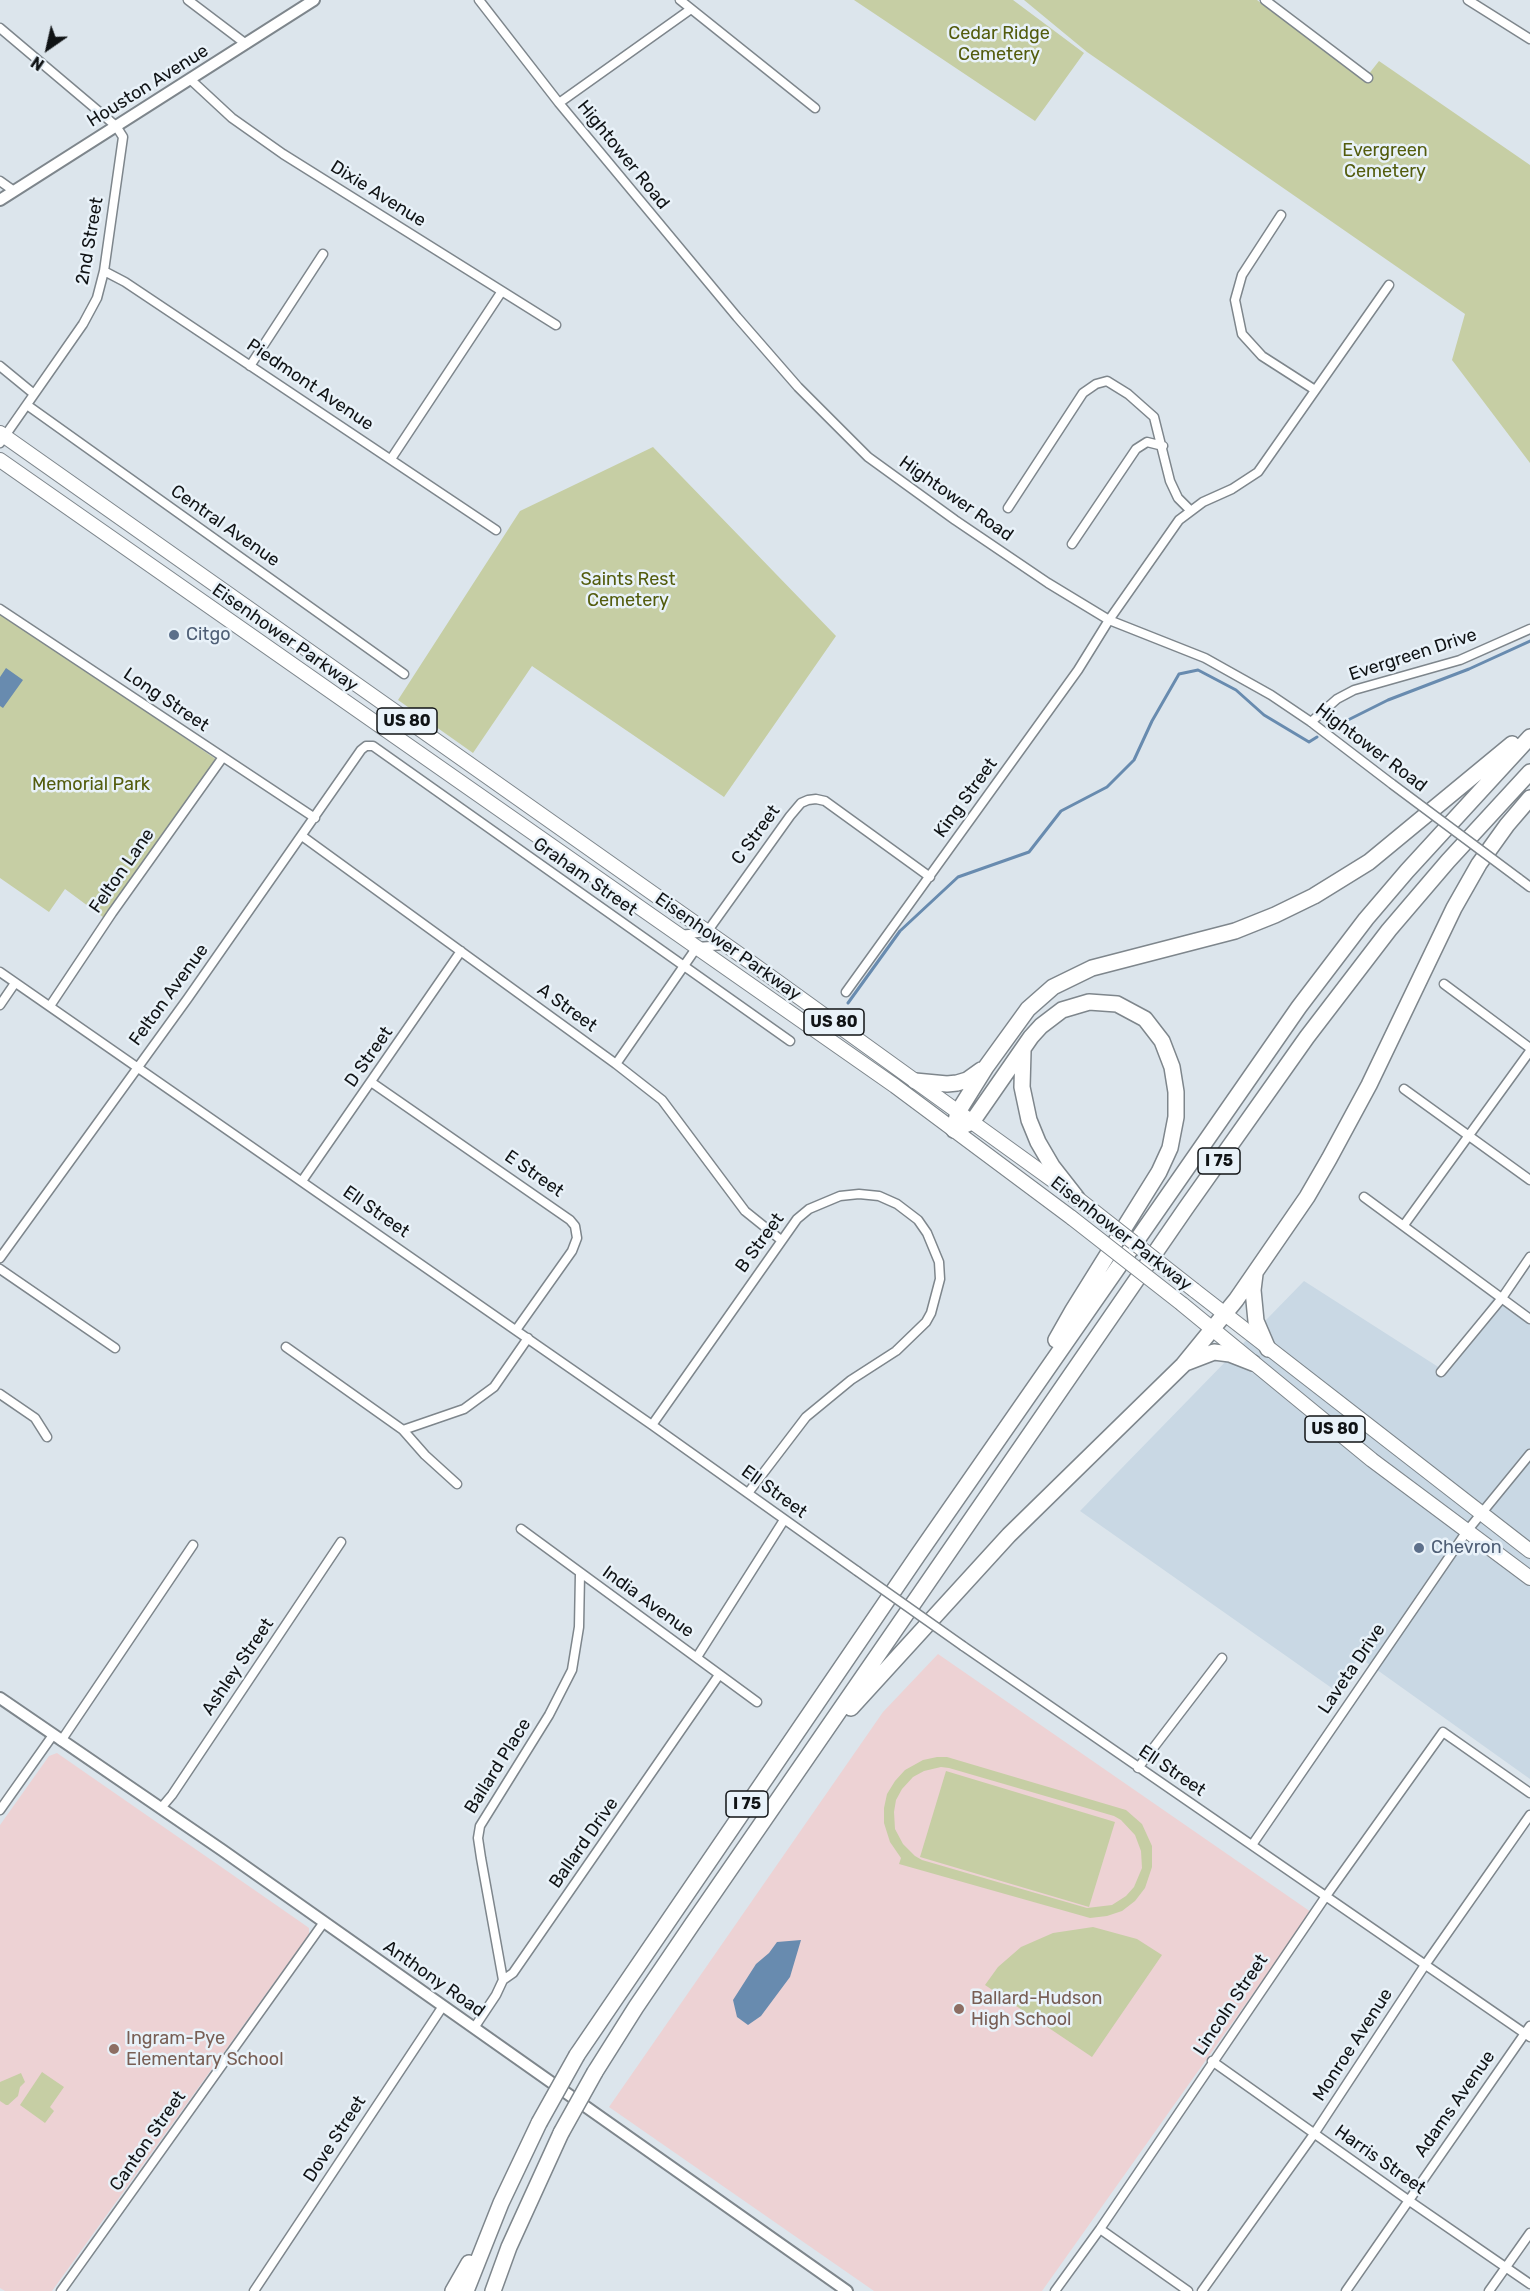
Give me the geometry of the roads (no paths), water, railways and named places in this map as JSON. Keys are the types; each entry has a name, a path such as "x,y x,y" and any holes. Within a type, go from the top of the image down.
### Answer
{"highway":[{"path":"954,1130 958,1112 986,1067 1028,1009 1053,987 1092,968 1235,931 1314,896 1369,861 1530,729"},
{"name":"I 75","path":"466,2291 492,2225 539,2123 577,2055 1022,1404 1299,1006 1366,919 1407,871 1530,737"},
{"name":"I 75","path":"495,2287 520,2221 561,2133 595,2072 636,2007 1186,1208 1307,1037 1389,930 1440,870 1530,772"},
{"path":"813,1750 1009,1535 1183,1365 1224,1314 1306,1197 1347,1128 1459,899 1479,864 1530,798"},
{"path":"954,1130 972,1122 1041,1026 1062,1010 1089,1002 1117,1004 1144,1019 1162,1041 1174,1079 1177,1104 1174,1133 1162,1166 1073,1310 1022,1404"},
{"path":"1024,1048 1022,1087 1029,1120 1048,1160 1077,1198"},
{"path":"915,1081 957,1083 967,1080 986,1067"},
{"path":"1256,1271 1253,1290 1256,1321 1268,1349"},
{"path":"1183,1365 1214,1352 1230,1354 1253,1363"},
{"path":"453,2291 492,2225"}],"main road":[{"name":"Eisenhower Parkway","path":"2,437 707,932 1077,1198 1530,1551"},
{"name":"Eisenhower Parkway","path":"0,460 895,1086 1072,1218 1213,1328 1372,1460 1530,1578"}],"street":[{"path":"188,0 246,44"},
{"name":"Houston Avenue","path":"0,200 314,0"},
{"name":"Hightower Road","path":"479,0 559,103 737,317 798,387 868,457 909,488 1048,583 1109,621 1205,658 1271,695 1311,722 1530,887"},
{"path":"681,0 815,108"},
{"path":"1265,0 1368,78"},
{"path":"1468,0 1530,39"},
{"path":"559,103 691,9"},
{"path":"0,28 116,126"},
{"name":"Dixie Avenue","path":"191,80 232,118 283,154 556,325"},
{"name":"2nd Street","path":"2,437 27,405 91,311 104,271 122,147 123,137 116,126"},
{"path":"0,181 14,191"},
{"path":"1281,215 1242,275 1235,300 1242,334 1262,356 1315,390"},
{"path":"250,366 323,254"},
{"name":"Piedmont Avenue","path":"104,271 125,282 496,530"},
{"name":"King Street","path":"846,992 1078,670 1179,520 1203,502 1232,489 1258,472 1389,285"},
{"path":"391,459 502,291"},
{"path":"0,366 34,394"},
{"path":"1008,508 1083,393 1096,384 1107,381 1128,394 1154,417 1170,481 1178,498 1191,511"},
{"name":"Central Avenue","path":"27,405 404,674"},
{"path":"1072,543 1136,449 1147,442 1162,446"},
{"name":"Long Street","path":"0,609 315,818"},
{"name":"Evergreen Drive","path":"1311,722 1337,699 1354,690 1438,668 1530,629"},
{"name":"Graham Street","path":"361,750 366,746 373,746 790,1041"},
{"name":"Felton Avenue","path":"0,1258 188,998 361,750"},
{"name":"Felton Lane","path":"50,1006 112,913 223,757"},
{"name":"C Street","path":"707,932 790,816 801,803 808,800 825,801 930,877"},
{"name":"A Street","path":"302,836 616,1064 662,1100 745,1211 781,1239"},
{"path":"680,935 707,932"},
{"path":"616,1064 697,947 725,945"},
{"name":"D Street","path":"302,1181 461,951"},
{"name":"Ell Street","path":"0,972 528,1338 1138,1768 1527,2036"},
{"path":"0,1005 15,983"},
{"path":"1404,1225 1530,1049 1444,984"},
{"name":"E Street","path":"371,1082 570,1220 575,1226 577,1238 572,1251 516,1330"},
{"path":"1404,1089 1530,1180"},
{"name":"B Street","path":"652,1425 796,1219 809,1209 840,1196 859,1194 879,1196 897,1204 918,1221 935,1250 940,1279 936,1298 926,1322 896,1351 852,1380 813,1411 748,1493"},
{"path":"1364,1197 1530,1318"},
{"path":"1441,1371 1502,1298 1530,1257"},
{"path":"0,1269 115,1348"},
{"path":"403,1430 464,1409 494,1388 528,1338"},
{"path":"286,1347 403,1430 425,1455 457,1484"},
{"path":"0,1394 36,1418 47,1437"},
{"name":"Laveta Drive","path":"1252,1845 1467,1531 1530,1454"},
{"path":"697,1658 784,1520"},
{"name":"India Avenue","path":"520,1529 756,1702"},
{"name":"Ashley Street","path":"161,1808 172,1795 340,1542"},
{"path":"0,1810 57,1738 193,1545"},
{"name":"Ballard Place","path":"503,1980 478,1838 480,1826 549,1715 572,1670 579,1627 580,1574"},
{"path":"1138,1768 1222,1658"},
{"name":"Ballard Drive","path":"474,2028 503,1980 513,1974 719,1675"},
{"name":"Anthony Road","path":"0,1698 324,1922 846,2291"},
{"name":"Lincoln Street","path":"1055,2291 1100,2229 1326,1896 1443,1732 1530,1793"},
{"name":"Monroe Avenue","path":"1202,2291 1314,2134 1425,1965 1530,1815"},
{"name":"Canton Street","path":"62,2291 324,1922"},
{"name":"Dove Street","path":"254,2291 443,2006"},
{"name":"Adams Avenue","path":"1346,2291 1408,2200 1527,2036 1530,2026"},
{"name":"Harris Street","path":"1212,2061 1530,2284"},
{"path":"1100,2229 1188,2291"},
{"path":"1489,2291 1530,2233"}],"water":[{"path":"6,668 23,680 3,708 0,706 0,677"},
{"path":"801,1940 790,1977 761,2016 748,2025 737,2017 733,2000 756,1964 769,1953 777,1942"}],"waterway":[{"path":"1332,728 1388,700 1469,669 1530,641"},
{"path":"848,1003 900,931 958,877 1029,852 1061,811 1107,787 1134,760 1152,721 1179,674 1198,670 1236,690 1264,715 1309,742 1317,737"}],"place":[{"name":"Citgo","path":"174,635"},
{"name":"Chevron","path":"1419,1548"},
{"name":"Ballard-Hudson High School","path":"959,2009"},
{"name":"Ingram-Pye Elementary School","path":"114,2049"}],"park label":[{"name":"Cedar Ridge Cemetery","path":"999,44"},
{"name":"Evergreen Cemetery","path":"1385,161"},
{"name":"Saints Rest Cemetery","path":"628,590"},
{"name":"Memorial Park","path":"91,785"}]}
